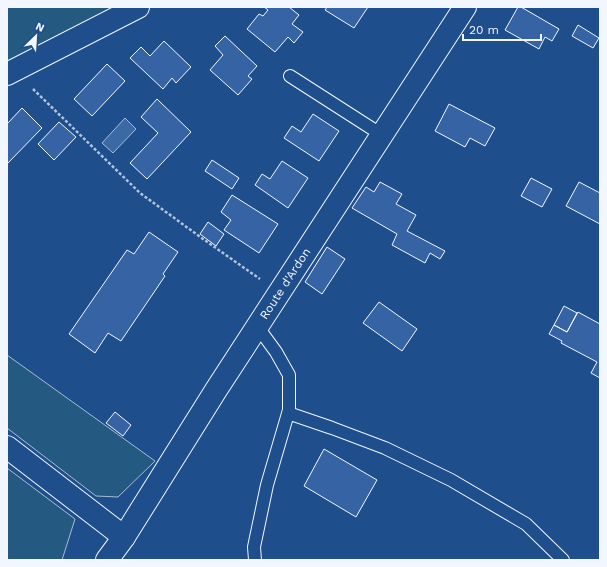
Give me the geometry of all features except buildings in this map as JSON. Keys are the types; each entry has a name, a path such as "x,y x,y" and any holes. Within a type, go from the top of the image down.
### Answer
{"main road":[{"path":"10,72 138,7"},
{"name":"Route d'Ardon","path":"108,560 257,326 464,7"},
{"path":"7,447 124,536"}],"lane":[{"path":"290,76 382,134"},
{"path":"251,560 267,485 289,410 289,375 276,352 257,326"},
{"path":"288,413 385,448 451,480 526,524 563,560"},
{"path":"254,547 255,560"}],"path":[{"path":"10,72 140,193 279,292"}],"shaded area":[{"path":"7,7 120,7 7,68"},
{"path":"125,118 136,129 113,153 102,143"},
{"path":"7,355 155,461 118,497 96,496 7,428"},
{"path":"7,468 75,519 62,560 7,560"}]}
